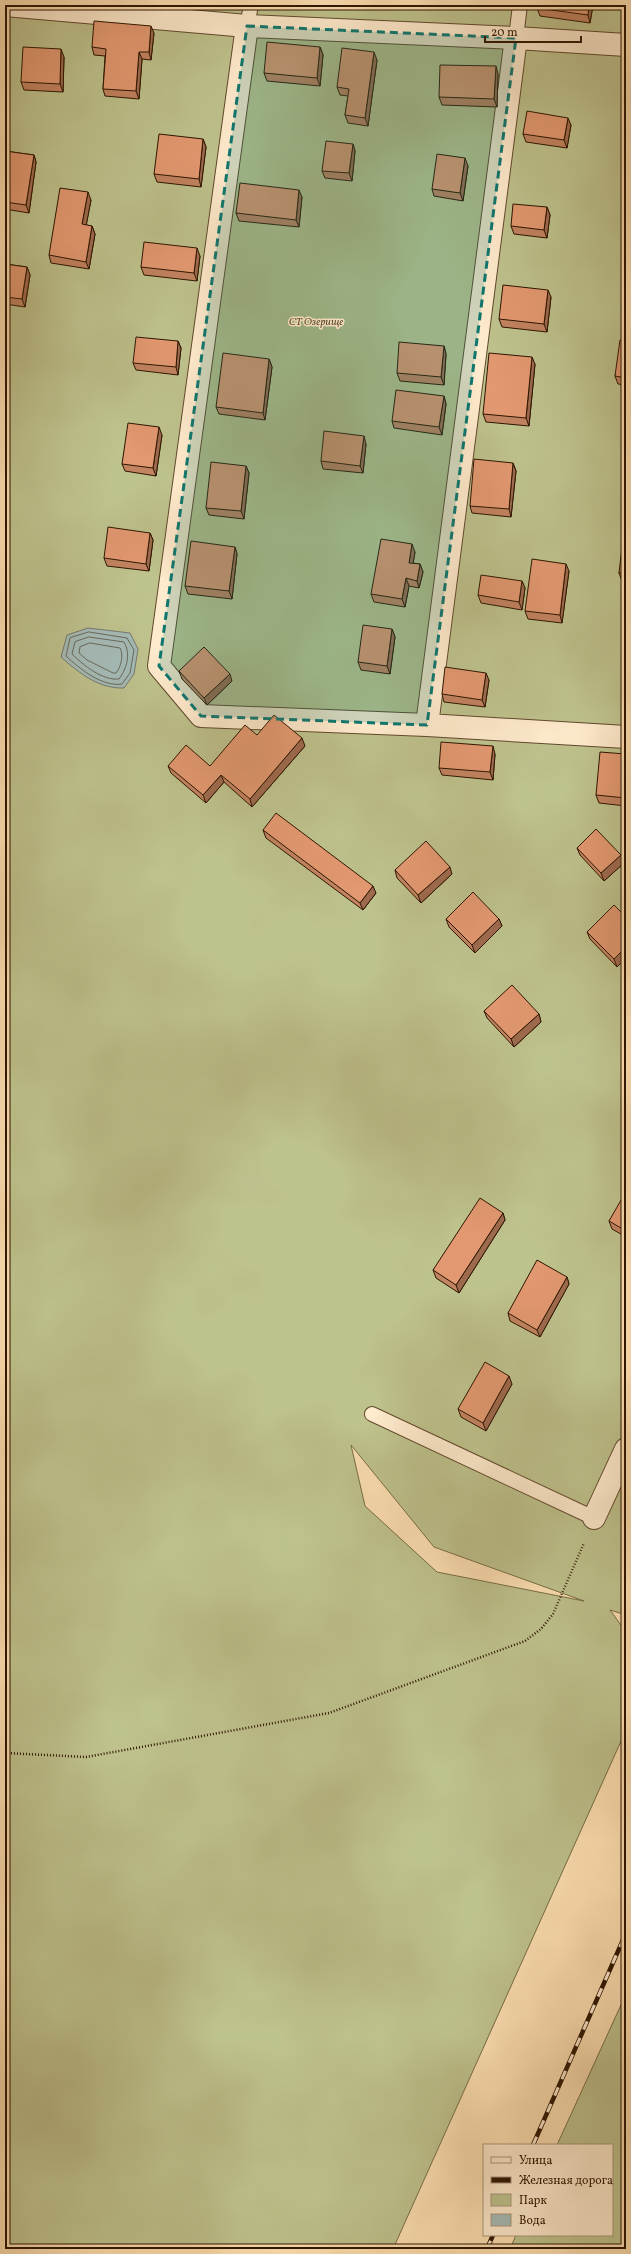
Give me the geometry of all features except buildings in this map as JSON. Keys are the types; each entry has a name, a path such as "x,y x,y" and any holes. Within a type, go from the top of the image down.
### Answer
{"street":[{"path":"5,5 249,15 626,46"},
{"path":"249,15 159,666 201,716 427,725 626,737"},
{"path":"427,725 516,38"},
{"path":"594,1518 626,1449"}],"lane":[{"path":"516,38 520,5"},
{"path":"372,1414 594,1518"}],"path":[{"path":"5,1753 86,1757 329,1713 525,1641 541,1629 553,1614 594,1518"}],"highlighted area":[{"path":"247,26 516,38 427,725 201,716 159,666"}],"green space":[{"name":"СТ Озерище","path":"5,5 626,5 626,1615 610,1610 626,1632 626,1730 393,2249 5,2249","holes":["351,1445 434,1547 584,1601 437,1572 365,1506"]},
{"path":"626,1994 626,2249 510,2249 516,2236 613,2236 613,2144 557,2144"}],"water":[{"path":"88,628 130,633 138,649 134,674 124,688 115,688 98,683 82,674 61,657 67,635"}],"railway":[{"path":"533,2144 626,1933"},
{"path":"487,2249 493,2236"}]}
